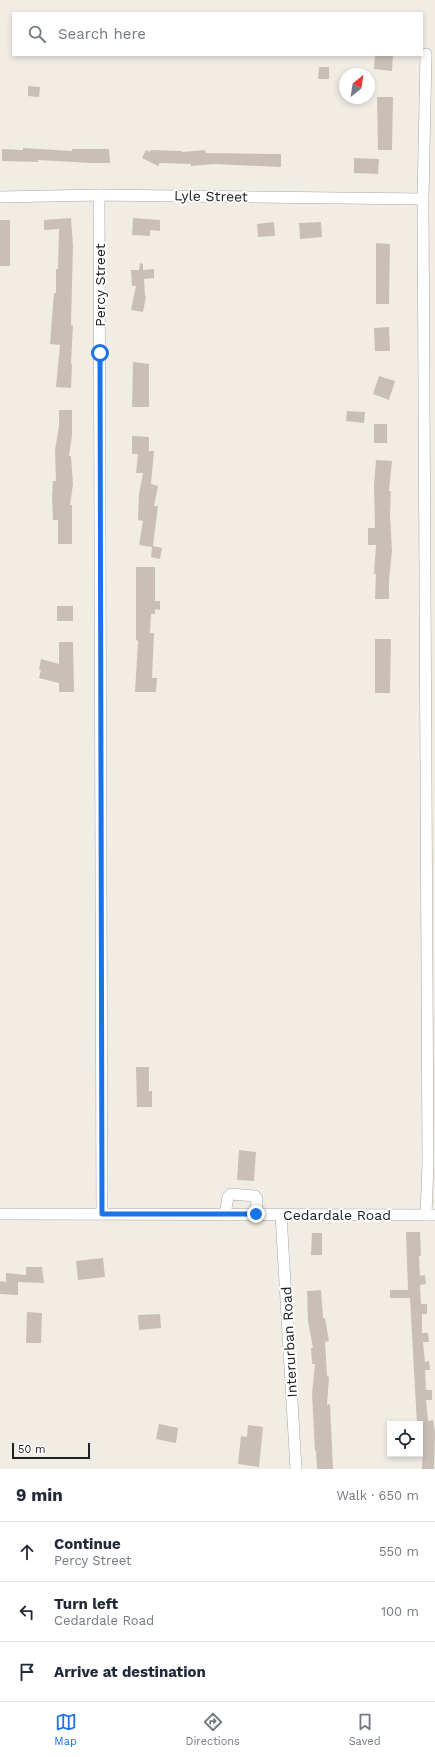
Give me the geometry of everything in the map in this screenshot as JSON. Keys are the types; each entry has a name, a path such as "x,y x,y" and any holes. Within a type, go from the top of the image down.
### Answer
{"street":[{"path":"426,54 423,199 428,1156 430,1215"},
{"name":"Lyle Street","path":"0,197 99,195 423,199"},
{"name":"Percy Street","path":"99,195 102,1214"},
{"path":"225,1214 228,1197 231,1194 255,1196 257,1199 256,1214"},
{"name":"Cedardale Road","path":"0,1214 430,1215"},
{"name":"Interurban Road","path":"281,1214 296,1469"}],"building":[{"path":"375,56 393,56 392,71 375,69"},
{"path":"319,67 329,67 329,79 318,79"},
{"path":"28,86 40,87 39,97 28,96"},
{"path":"377,97 393,97 392,150 378,150"},
{"path":"23,148 72,151 72,149 109,149 110,163 38,160 38,162 2,161 2,149 23,150"},
{"path":"146,150 150,152 151,150 182,152 205,150 206,153 281,154 281,167 214,164 191,166 191,164 160,163 158,166 142,158"},
{"path":"354,158 379,159 378,174 354,173"},
{"path":"71,218 73,246 71,325 73,325 71,388 56,387 60,345 50,344 54,293 56,293 56,269 58,269 59,229 44,230 44,220"},
{"path":"133,218 160,220 160,231 150,230 150,236 132,235"},
{"path":"0,220 10,220 10,266 0,266"},
{"path":"274,222 275,236 258,237 257,224"},
{"path":"321,222 322,237 300,239 299,223"},
{"path":"376,243 390,244 389,304 376,304"},
{"path":"140,263 143,264 143,270 154,269 154,278 144,279 146,296 143,312 131,310 136,286 132,286 131,270 139,270"},
{"path":"389,327 390,351 375,351 374,328"},
{"path":"133,362 149,364 149,407 132,407"},
{"path":"379,376 395,381 389,400 373,394"},
{"path":"59,410 72,410 72,436 69,456 71,456 73,484 70,505 72,505 72,544 58,544 58,520 53,520 52,496 53,481 56,481 55,450 59,426"},
{"path":"347,411 365,412 364,423 346,421"},
{"path":"374,424 387,424 387,443 374,443"},
{"path":"132,436 149,437 149,451 154,451 151,484 158,486 154,506 158,506 153,546 162,548 160,559 151,557 152,547 139,545 143,521 138,520 139,494 143,473 136,473 138,454 132,454"},
{"path":"376,460 392,461 389,491 391,491 390,514 392,551 389,599 375,599 376,574 374,574 376,545 368,545 368,528 375,528 374,485"},
{"path":"136,567 155,567 155,601 160,601 160,610 155,609 155,614 151,614 150,633 154,633 152,678 157,678 156,692 135,692 138,641 136,640"},
{"path":"57,606 73,606 73,621 57,621"},
{"path":"375,639 391,639 390,693 375,693"},
{"path":"59,642 73,642 74,692 59,692 59,683 39,678 41,659 59,664"},
{"path":"136,1067 149,1067 149,1091 152,1091 152,1107 137,1107"},
{"path":"239,1150 256,1152 254,1181 237,1180"},
{"path":"406,1232 420,1232 420,1276 425,1275 426,1284 420,1285 421,1304 427,1304 427,1314 422,1314 422,1333 428,1333 429,1342 423,1342 425,1362 429,1361 430,1370 425,1370 426,1390 432,1390 432,1400 426,1400 428,1421 433,1420 435,1433 434,1469 422,1469 423,1421 417,1421 410,1298 390,1298 390,1290 408,1290"},
{"path":"312,1233 322,1233 322,1255 311,1255"},
{"path":"103,1258 105,1277 78,1280 76,1261"},
{"path":"26,1267 42,1267 44,1283 18,1282 18,1295 0,1294 0,1281 6,1282 6,1273 26,1275"},
{"path":"321,1290 323,1318 325,1318 329,1341 325,1342 327,1376 329,1377 327,1405 330,1404 333,1469 317,1469 315,1451 312,1394 315,1364 312,1364 311,1348 313,1348 308,1321 307,1291"},
{"path":"27,1312 42,1313 41,1343 26,1343"},
{"path":"160,1314 161,1328 139,1330 138,1315"},
{"path":"159,1424 178,1428 176,1443 156,1439"},
{"path":"248,1425 263,1427 259,1467 238,1464 241,1436 247,1437"}],"route":[{"path":"100,353 102,1214 256,1214"}]}
